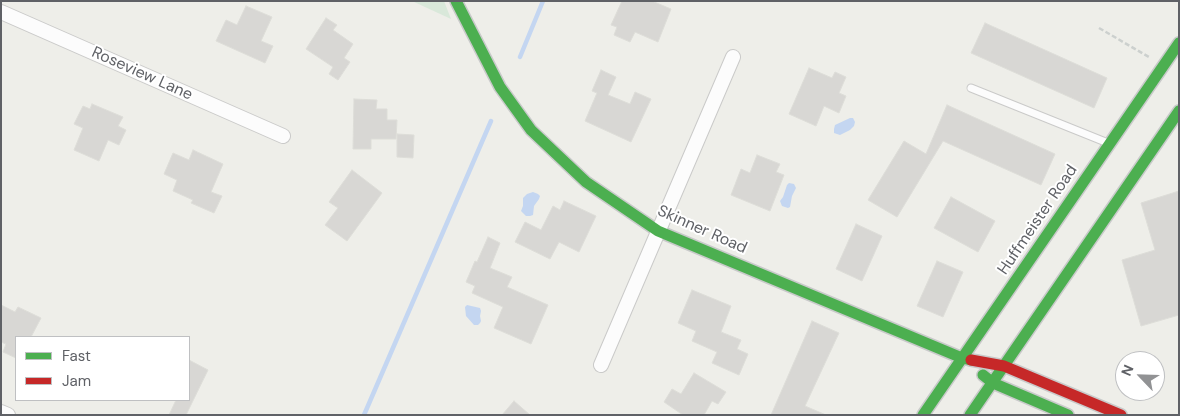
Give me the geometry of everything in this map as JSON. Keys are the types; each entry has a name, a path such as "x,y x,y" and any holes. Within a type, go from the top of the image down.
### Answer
{"street":[{"name":"Skinner Road","path":"456,1 500,87 532,130 586,182 658,231 962,358 1004,366 1121,415"},
{"name":"Roseview Lane","path":"1,12 283,136"},
{"name":"Huffmeister Road","path":"923,415 1179,43"},
{"path":"601,364 733,57"},
{"path":"973,414 992,383 1179,111"},
{"name":"Skinner Road","path":"962,358 992,383 1068,415"},
{"path":"1,412 8,415"}],"lane":[{"path":"971,88 1110,144"}],"path":[{"path":"1098,28 1163,65"}],"green space":[{"path":"412,1 444,1 451,19"}],"water":[{"path":"853,118 855,122 850,130 840,135 834,133 835,125"},
{"path":"789,183 794,184 796,188 788,208 782,206 780,201"},
{"path":"533,192 540,196 534,206 533,215 526,216 521,211 523,198"},
{"path":"467,305 480,308 481,321 478,325 474,325 466,316 465,307"}],"building":[{"path":"622,1 652,1 671,9 658,42 635,32 630,42 614,35 617,27 611,25"},
{"path":"246,6 272,17 261,41 273,46 265,63 216,41 226,20 237,25"},
{"path":"326,18 337,25 333,30 353,44 344,58 350,62 338,80 329,74 333,67 306,49"},
{"path":"985,23 1107,78 1094,108 971,53"},
{"path":"809,68 832,78 835,72 846,77 839,93 846,96 839,113 824,106 816,126 789,114"},
{"path":"601,70 616,77 608,95 630,104 635,92 651,99 631,142 585,121 597,93 592,91"},
{"path":"354,99 377,100 376,109 387,109 387,120 397,120 396,139 371,139 371,149 353,149"},
{"path":"92,104 123,117 118,126 126,130 119,145 108,140 99,161 74,150 83,128 74,124 83,106 90,109"},
{"path":"947,105 1055,154 1041,185 943,141 897,217 868,200 904,141 926,154"},
{"path":"397,134 414,135 413,158 397,157"},
{"path":"193,150 223,164 211,192 222,196 214,213 191,203 193,200 173,191 177,180 164,174 173,153 189,160"},
{"path":"757,155 780,164 776,172 784,175 770,211 731,195 741,169 750,173"},
{"path":"352,170 382,193 347,241 325,225 338,208 329,202"},
{"path":"1179,191 1179,315 1141,326 1122,260 1155,250 1141,203"},
{"path":"951,197 995,221 978,252 934,228"},
{"path":"564,201 596,216 579,252 559,242 550,259 515,242 525,222 541,230 553,206 560,210"},
{"path":"856,224 882,236 862,281 836,269"},
{"path":"488,237 500,243 490,268 512,277 507,287 548,305 531,344 494,328 503,307 472,293 475,286 466,282"},
{"path":"937,261 963,272 943,317 917,306"},
{"path":"692,290 731,306 721,332 741,340 737,349 748,354 739,375 712,363 717,352 692,341 696,331 678,323"},
{"path":"1,305 15,312 18,307 41,318 32,336 15,336 15,358 3,352 6,344 1,342"},
{"path":"812,321 839,333 805,406 826,415 771,415"},
{"path":"190,361 208,370 186,415 169,415 176,401 190,401"},
{"path":"694,373 726,392 718,404 712,401 704,415 683,415 664,402 672,389 681,394"},
{"path":"514,401 530,415 502,415"}],"waterway":[{"path":"520,57 543,1"},
{"path":"364,415 491,121"}],"traffic: fast":[{"path":"456,1 500,87 531,130 586,182 658,231 962,358 971,360"},
{"path":"923,415 1179,43"},
{"path":"970,415 1179,111"},
{"path":"983,375 993,383 1068,415"}],"traffic: jam":[{"path":"971,360 1004,366 1121,415"}]}
